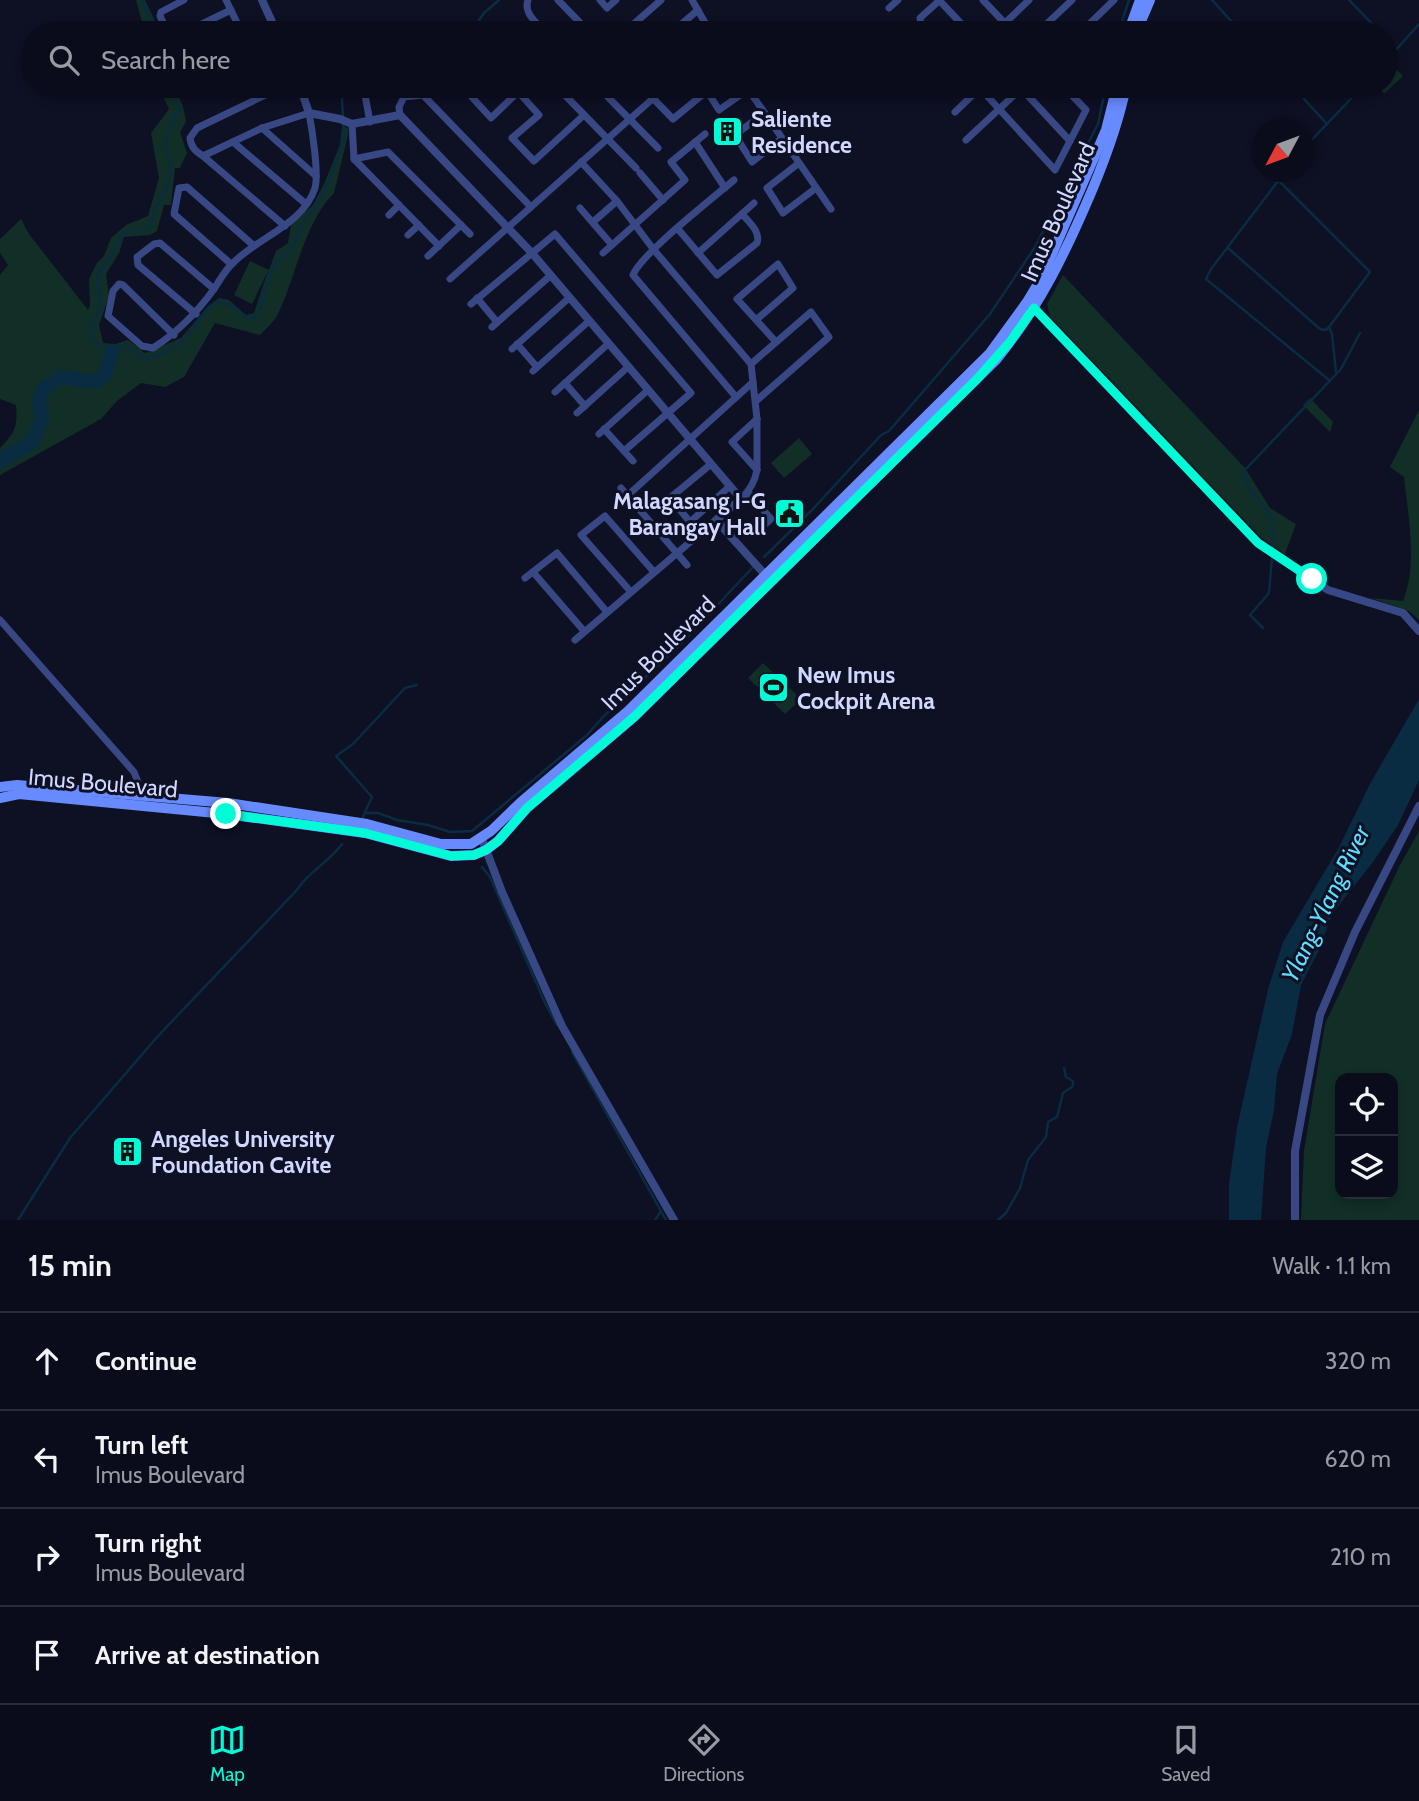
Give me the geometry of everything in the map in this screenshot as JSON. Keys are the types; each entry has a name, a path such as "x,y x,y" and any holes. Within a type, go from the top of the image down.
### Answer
{"main road":[{"path":"1132,21 1140,0"},
{"path":"1141,21 1150,0"},
{"name":"Imus Boulevard","path":"0,798 19,794 228,803 368,824 451,846 471,844 482,839 521,802 628,711 977,379 1009,343 1031,305 1106,130 1114,98"},
{"name":"Imus Boulevard","path":"1031,305 1050,283 1083,212 1114,135 1123,98"},
{"name":"Imus Boulevard","path":"0,787 17,785 139,800 365,833 451,856 474,855 498,841 527,808 625,727 768,578"}],"street":[{"path":"163,21 160,14 163,10 184,0"},
{"path":"226,0 236,21"},
{"path":"262,0 272,21"},
{"path":"528,0 528,13 536,21"},
{"path":"558,0 578,21"},
{"path":"600,0 607,8 616,0"},
{"path":"637,21 661,0"},
{"path":"692,0 704,21"},
{"path":"889,8 898,0"},
{"path":"920,21 920,18 939,0 959,21"},
{"path":"983,0 1002,21"},
{"path":"1006,21 1029,0"},
{"path":"1050,21 1072,0"},
{"path":"1092,21 1110,2"},
{"path":"208,21 231,10"},
{"path":"685,21 698,10"},
{"path":"259,98 197,128 190,138 190,143 193,149 285,226"},
{"path":"174,335 124,285 116,285 108,313 110,319 145,348 153,348 174,335 196,314 231,264 285,226 306,204 315,187 309,113 304,98"},
{"path":"366,98 370,122"},
{"path":"404,98 399,107 400,115 508,227 741,499"},
{"path":"426,98 531,207"},
{"path":"473,98 491,118 508,98"},
{"path":"524,98 539,114 512,138 534,161 584,115"},
{"path":"568,98 638,170 663,200"},
{"path":"609,98 658,148"},
{"path":"450,279 653,98 673,119 698,98"},
{"path":"711,98 719,110 735,98"},
{"path":"754,98 831,209"},
{"path":"955,112 968,98"},
{"path":"989,98 1055,170 1086,110 1074,98"},
{"path":"966,140 1010,98"},
{"path":"1031,98 1070,141"},
{"path":"203,156 262,128 309,113 346,122 370,122 400,115"},
{"path":"764,113 735,135 752,162 782,138"},
{"path":"346,122 354,159 439,246"},
{"path":"262,128 316,176"},
{"path":"603,253 685,180 671,162 705,134"},
{"path":"233,142 306,204"},
{"path":"695,142 725,188"},
{"path":"354,159 388,152 470,234"},
{"path":"575,640 741,499 756,479 757,470 756,401 751,363 654,250 617,201 581,162"},
{"path":"799,163 767,188 783,213 817,188"},
{"path":"734,180 654,250 633,275 736,397"},
{"path":"231,264 174,214 181,186 187,187 253,246"},
{"path":"593,222 617,201"},
{"path":"698,253 754,203"},
{"path":"389,215 399,205"},
{"path":"580,208 612,245"},
{"path":"678,229 718,275 757,243 758,234 742,214"},
{"path":"408,235 419,225"},
{"path":"428,256 461,225"},
{"path":"550,276 495,324 474,301 555,234 691,393 624,451"},
{"path":"196,314 138,265 137,257 154,244 160,243 214,289"},
{"path":"756,320 793,288 778,264 737,299 756,320 776,342"},
{"path":"569,298 515,346 535,369 589,321"},
{"path":"1031,305 1268,551 1335,593 1409,616 1419,631"},
{"path":"751,363 811,313 829,337 756,401"},
{"path":"555,392 608,344"},
{"path":"577,413 628,368"},
{"path":"627,496 753,382"},
{"path":"565,383 585,406"},
{"path":"633,461 602,431 648,390"},
{"path":"757,419 732,442 757,470"},
{"path":"700,534 670,498 711,464"},
{"path":"690,522 730,486"},
{"path":"621,488 687,565"},
{"path":"748,492 771,519 760,529"},
{"path":"631,592 581,535 605,516 654,572"},
{"path":"716,520 768,578"},
{"path":"526,578 557,553 607,612"},
{"path":"533,572 584,631"},
{"path":"0,620 134,772 138,782 139,800"},
{"path":"1295,1220 1295,1151 1320,1014 1355,932 1419,806"},
{"path":"482,839 562,1026 674,1220"}],"green space":[{"path":"136,0 145,0 155,21 142,21"},
{"path":"164,98 179,98 186,122 180,132 187,153 180,168 175,168 171,205 164,205 157,231 150,235 124,237 119,253 106,274 109,296 99,325 103,343 115,344 128,340 145,353 181,338 208,306 219,298 229,300 246,315 254,313 268,271 252,304 234,295 250,261 269,270 276,251 288,243 291,225 313,205 324,184 340,145 342,126 348,128 348,135 334,193 315,219 278,314 260,335 215,323 184,377 165,387 141,383 117,401 101,419 0,475 0,448 14,429 17,412 16,405 0,399 0,275 8,265 0,253 0,239 21,219 29,234 88,310 89,279 104,256 111,238 126,225 148,216 159,178 151,133 169,109"},
{"path":"1063,275 1245,468 1270,508 1296,524 1285,554 1261,537 1050,316 1047,304"},
{"path":"1310,398 1333,422 1330,432 1303,405"},
{"path":"1419,410 1419,620 1409,611 1371,598 1403,601 1408,587 1411,540 1404,477 1390,467"},
{"path":"799,438 812,454 784,478 771,463"},
{"name":"New Imus Cockpit Arena","path":"763,663 801,699 785,714 748,678"},
{"path":"1419,831 1419,1220 1301,1220 1304,1151 1325,1024 1400,865"}],"water":[{"name":"Ylang-Ylang River","path":"1419,699 1419,780 1398,825 1332,914 1319,950 1301,985 1292,1034 1277,1074 1274,1110 1266,1148 1261,1220 1229,1220 1229,1184 1237,1128 1268,989 1283,942 1338,849 1371,782"}],"waterway":[{"path":"142,0 152,21"},
{"path":"478,21 499,0"},
{"path":"1122,21 1129,0"},
{"path":"1212,0 1231,21"},
{"path":"1349,0 1369,21"},
{"path":"1398,48 1419,24"},
{"path":"175,98 179,109 165,141 171,170 169,182 149,227 123,234 98,274 99,312 90,328 91,338 95,343 112,352 121,346 127,347 145,359 166,352 185,339 218,301 231,305 251,320 258,315 266,285 276,263 293,248 299,228 315,207 329,181 344,137 342,98"},
{"path":"764,557 812,510 881,435 889,431 990,314 1035,247 1098,124 1103,98"},
{"path":"1303,98 1327,124"},
{"path":"1314,137 1352,98"},
{"path":"1277,182 1206,279 1329,380"},
{"path":"1280,182 1370,272 1329,327 1336,372"},
{"path":"1228,248 1320,329 1326,330 1329,327"},
{"path":"1273,546 1270,516 1248,486 1244,471 1341,369 1360,333"},
{"path":"0,461 33,441 42,419 39,402 43,389 61,377 95,382 104,376 112,352"},
{"path":"1263,628 1250,615 1269,593 1272,558"},
{"path":"365,813 378,813 450,832 472,831 587,735 681,644 753,567"},
{"path":"362,819 372,797 336,756 353,744 405,688 417,685"},
{"path":"18,1220 70,1138 158,1036 306,878 342,844"},
{"path":"482,867 490,877 557,1025"},
{"path":"572,1052 666,1220"},
{"path":"998,1220 1006,1213 1020,1188 1028,1160 1046,1137 1048,1122 1057,1117 1063,1093 1073,1086 1073,1081 1066,1077 1064,1068"},
{"path":"655,1220 661,1211"}],"place":[{"name":"Saliente Residence","path":"728,132"},
{"name":"Malagasang I-G Barangay Hall","path":"789,514"},
{"name":"New Imus Cockpit Arena","path":"774,688"},
{"name":"Angeles University Foundation Cavite","path":"128,1152"}],"route":[{"path":"226,814 365,833 451,856 474,855 486,850 498,841 527,808 615,736 977,379 996,360 1034,308 1258,543 1312,579"}]}
